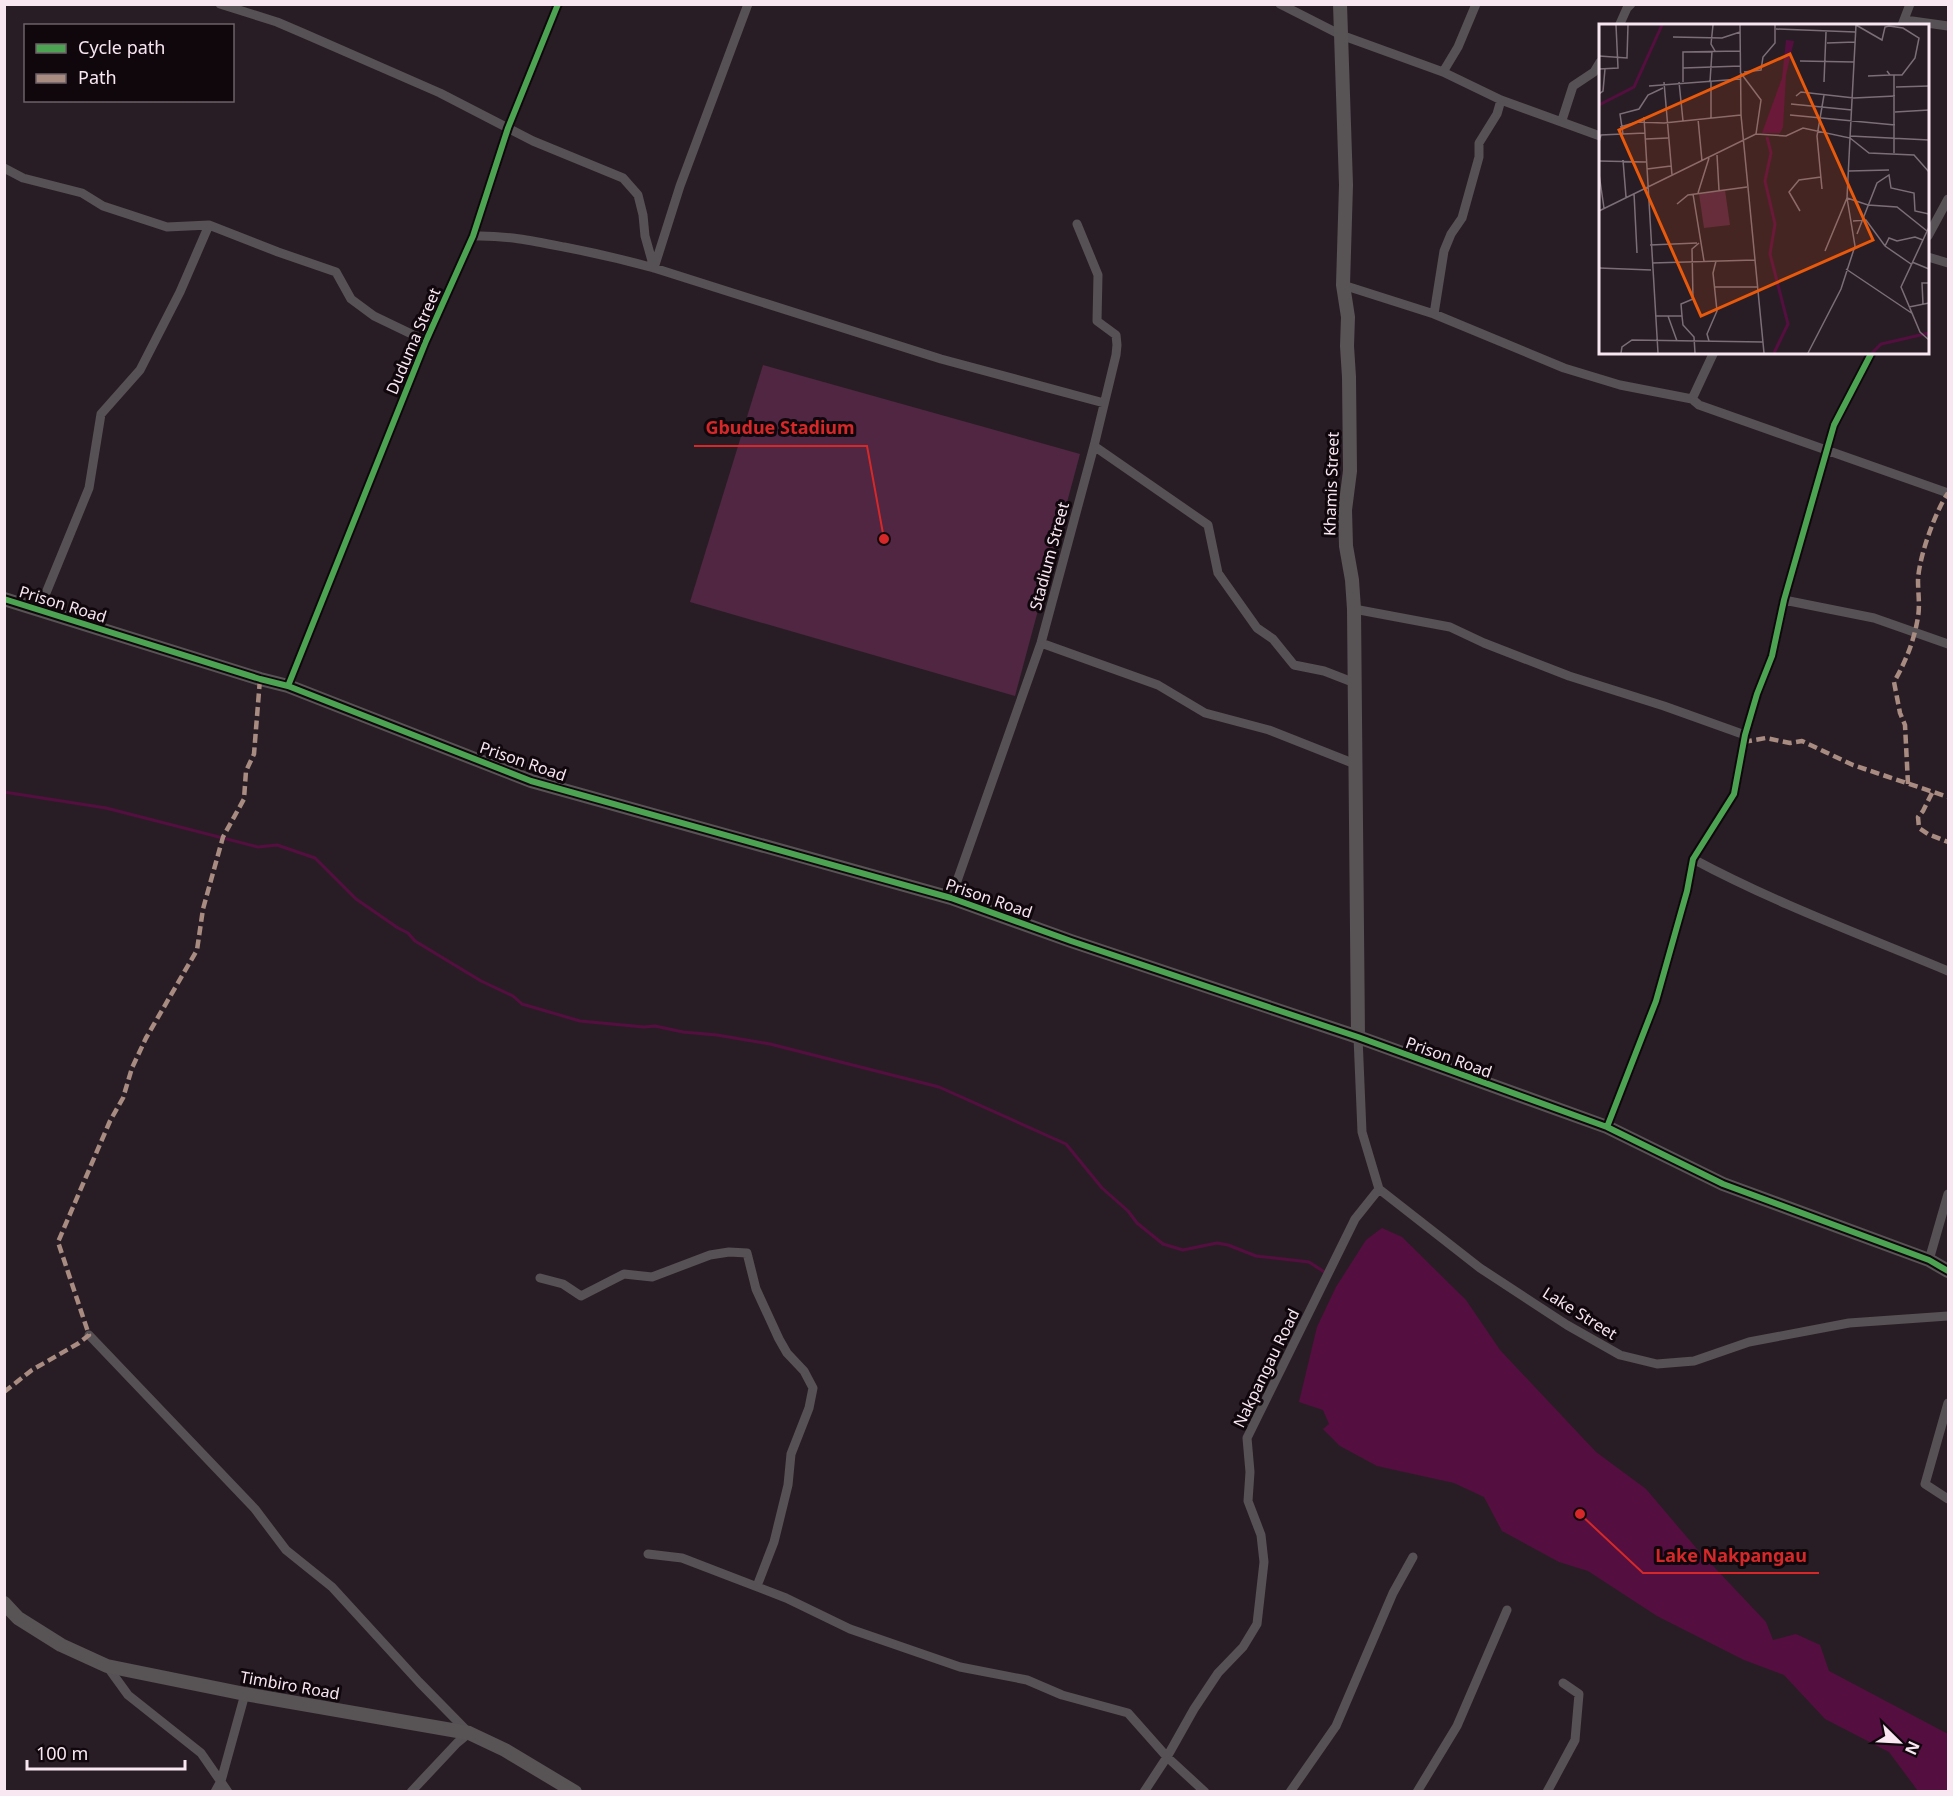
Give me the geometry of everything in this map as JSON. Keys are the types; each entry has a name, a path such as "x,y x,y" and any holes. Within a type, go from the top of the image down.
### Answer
{"street":[{"path":"220,4 277,22 316,38 440,93 533,141 623,178 638,195 644,215 645,236 654,268"},
{"name":"Duduma Street","path":"288,686 426,341 473,236 508,128 558,4"},
{"path":"654,268 687,166 748,4"},
{"path":"1280,4 1341,35 1443,72 1501,100 1562,120 1599,136"},
{"name":"Khamis Street","path":"1340,4 1347,185 1343,285 1348,317 1350,471 1345,510 1346,546 1354,609 1358,1037"},
{"path":"1443,72 1458,47 1476,4"},
{"path":"1620,24 1631,4"},
{"path":"1910,4 1903,23 1918,24"},
{"path":"1929,25 1948,26"},
{"path":"1562,120 1573,87 1594,72 1599,64"},
{"path":"1434,314 1444,251 1451,234 1462,218 1479,157 1479,143 1497,114 1501,100"},
{"path":"4,168 23,178 81,193 103,206 166,227 209,225 336,272 351,299 374,316 426,341"},
{"path":"1929,234 1948,199"},
{"name":"Stadium Street","path":"951,898 1041,643 1094,447 1117,345 1116,334 1096,321 1098,275 1077,224"},
{"path":"39,610 89,488 101,414 140,370 180,292 209,225"},
{"path":"473,236 495,235 522,238 609,256 654,268 941,359 1104,403"},
{"path":"1929,256 1948,263"},
{"path":"1343,285 1434,314 1564,368 1620,385 1692,399 1699,405 1948,493"},
{"path":"1692,399 1713,354"},
{"path":"1607,1127 1656,1001 1687,891 1693,859 1734,794 1745,735 1757,694 1772,656 1784,600 1834,425 1871,354"},
{"path":"1094,447 1208,525 1218,573 1257,628 1273,639 1294,665 1324,671 1355,683"},
{"name":"Prison Road","path":"4,600 288,686 531,781 951,898 1071,941 1358,1037 1607,1127 1723,1184 1929,1260 1948,1270"},
{"path":"1784,600 1874,618 1948,644"},
{"path":"1354,609 1450,627 1484,643 1569,676 1745,735"},
{"path":"1041,643 1158,685 1205,713 1269,730 1355,764"},
{"path":"1693,859 1814,917 1948,971"},
{"path":"1358,1037 1362,1132 1379,1189"},
{"name":"Lake Street","path":"1379,1189 1480,1268 1567,1325 1620,1355 1657,1365 1694,1360 1749,1342 1849,1323 1948,1316"},
{"name":"Nakpangau Road","path":"1144,1791 1218,1673 1243,1647 1257,1624 1264,1562 1261,1535 1248,1501 1250,1472 1247,1438 1355,1219 1379,1189"},
{"path":"1929,1260 1948,1194"},
{"path":"540,1278 563,1284 581,1296 624,1274 652,1276 710,1255 729,1252 747,1254 756,1289 779,1339 787,1353 804,1371 813,1388 809,1407 791,1454 788,1485 774,1542 757,1586"},
{"path":"89,1335 255,1509 286,1550 332,1587 419,1682 470,1733 457,1743 411,1791"},
{"path":"1948,1403 1925,1484 1948,1499"},
{"path":"648,1554 682,1558 757,1586 850,1629 960,1667 1027,1680 1062,1695 1128,1713 1167,1757 1204,1791"},
{"path":"1290,1791 1336,1726 1393,1593 1413,1557"},
{"name":"Timbiro Road","path":"4,1603 18,1618 44,1635 107,1666 245,1694 470,1733 505,1750 575,1791"},
{"path":"1417,1791 1457,1726 1507,1610"},
{"path":"107,1666 128,1695 201,1753 228,1791"},
{"path":"1546,1791 1575,1740 1579,1694 1563,1683"},
{"path":"215,1791 221,1781 245,1694"}],"shaded area":[{"path":"763,365 1080,454 1015,696 690,602"},
{"path":"1382,1228 1402,1237 1466,1300 1500,1350 1596,1452 1646,1489 1697,1549 1766,1622 1773,1640 1796,1634 1820,1645 1829,1671 1948,1734 1948,1791 1918,1791 1889,1752 1825,1719 1784,1675 1744,1660 1657,1616 1588,1571 1559,1562 1502,1531 1484,1497 1454,1483 1377,1466 1340,1446 1323,1429 1329,1424 1323,1410 1299,1402 1317,1327 1336,1287 1366,1240"}],"waterway":[{"path":"4,792 106,808 258,847 277,845 315,858 356,899 408,933 415,941 481,981 513,996 522,1004 580,1021 655,1026 770,1044 939,1087 1066,1144 1102,1188 1128,1211 1137,1223 1163,1244 1183,1250 1217,1243 1256,1256 1309,1262 1326,1273"}],"marked path":[{"path":"1908,784 1905,725 1900,713 1894,682 1909,651 1916,626 1919,608 1919,570 1928,535 1948,493"},
{"path":"4,1392 32,1370 89,1335 58,1242 110,1121 123,1098 132,1068 146,1038 197,950 203,909 223,837 244,799 246,771 254,754 260,679"},
{"path":"1743,742 1766,738 1790,743 1802,741 1853,765 1948,797"},
{"path":"1932,793 1918,817 1919,828 1948,842"}],"cycle path":[{"path":"288,686 426,341 473,236 508,128 558,4"},
{"path":"1607,1127 1656,1001 1687,891 1693,859 1734,794 1745,735 1757,694 1772,656 1784,600 1834,425 1871,354"},
{"path":"4,599 288,686 531,781 951,898 1071,941 1358,1037 1607,1127 1723,1184 1929,1260 1948,1271"}],"place":[{"name":"Gbudue Stadium","path":"884,539"},
{"name":"Lake Nakpangau","path":"1580,1514"}]}
